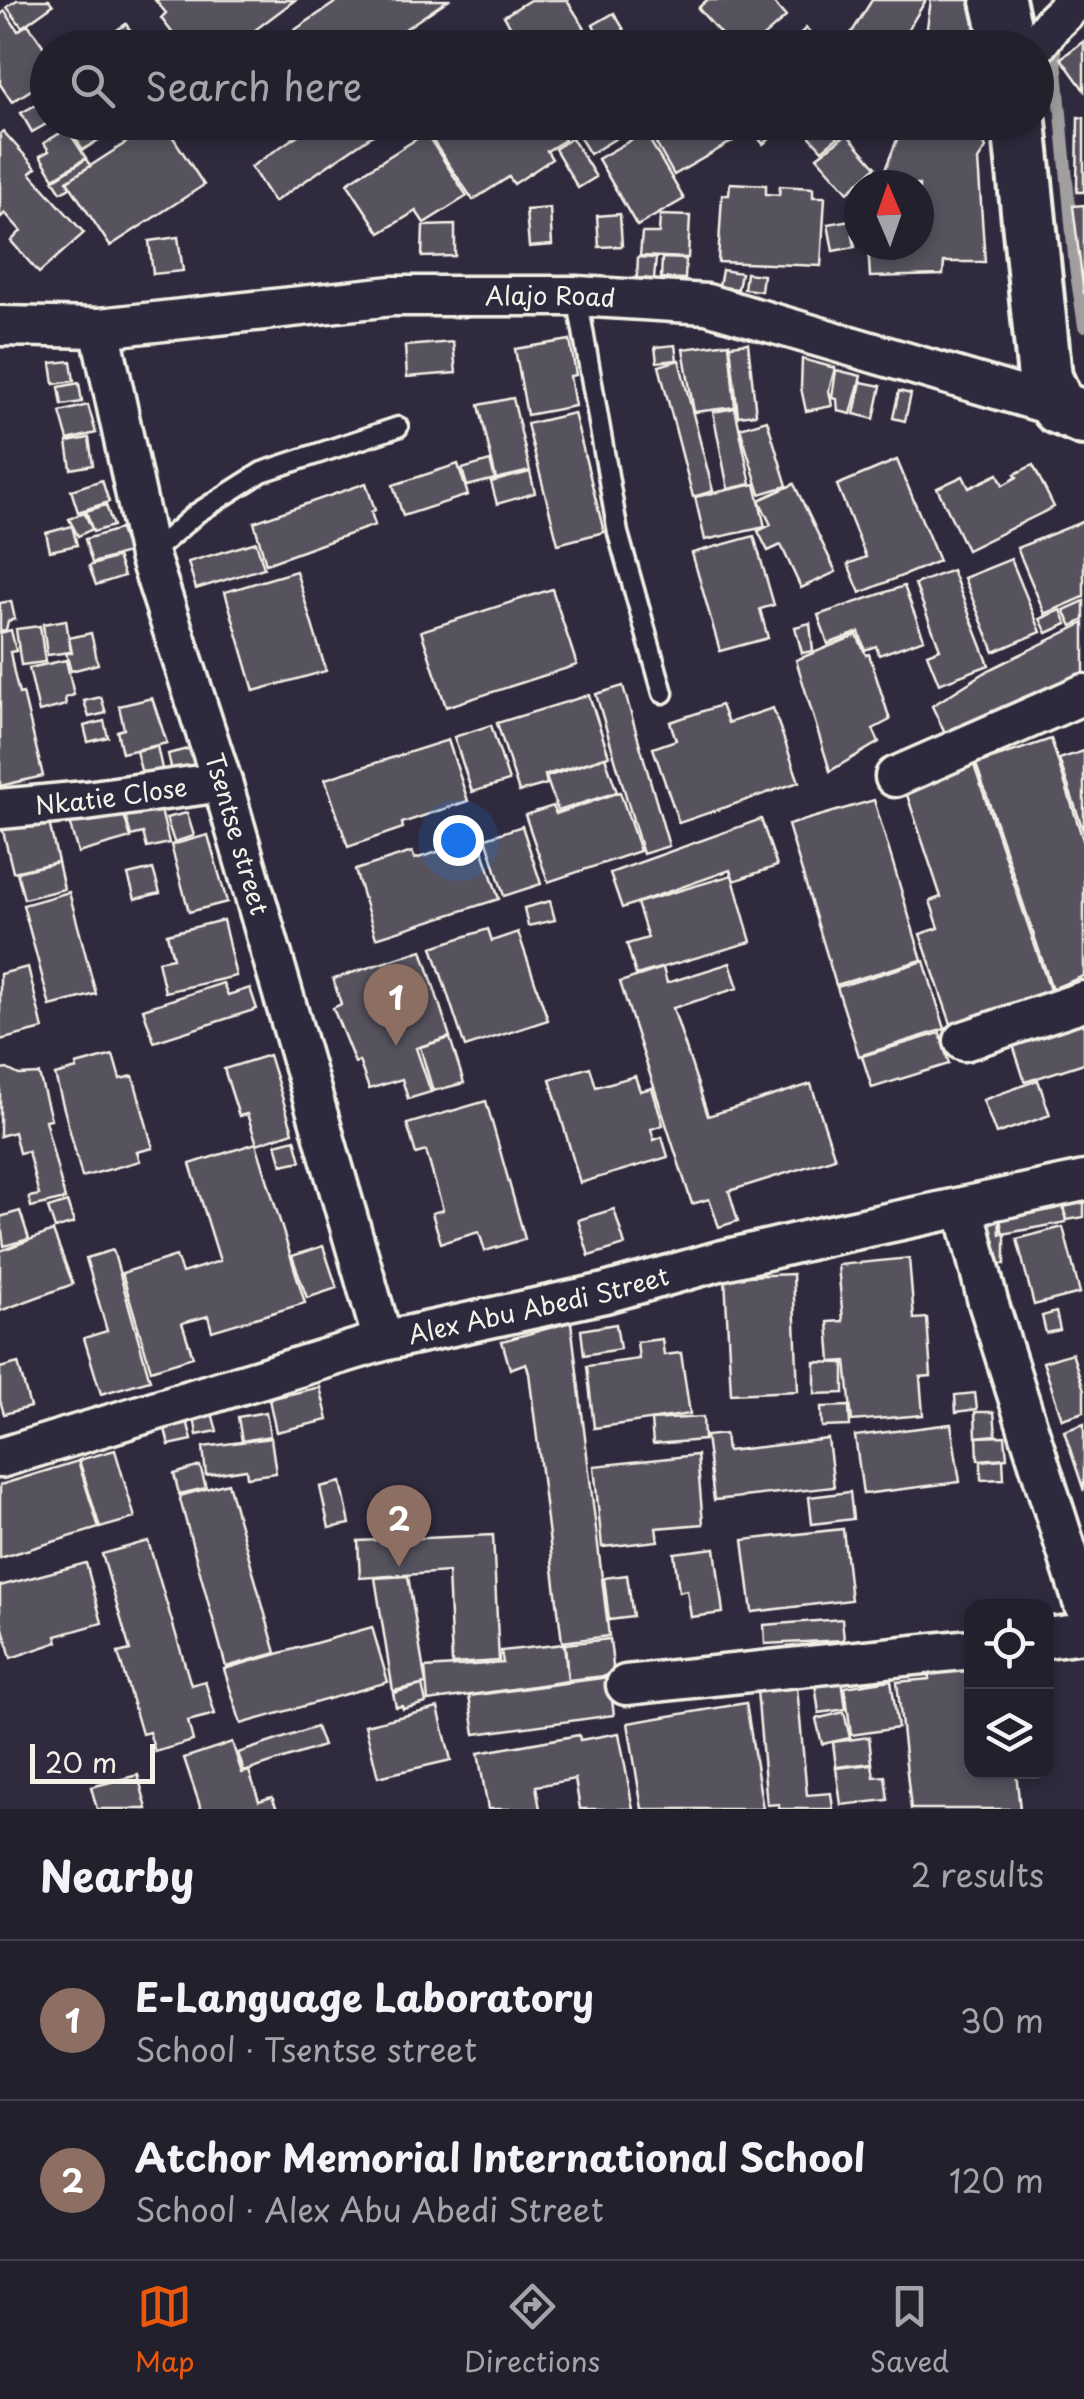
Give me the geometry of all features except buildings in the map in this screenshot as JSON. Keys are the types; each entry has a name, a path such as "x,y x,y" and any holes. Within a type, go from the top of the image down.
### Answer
{"street":[{"path":"998,0 1005,30"},
{"path":"1047,30 1076,0"},
{"path":"1021,140 1045,378 1071,412"},
{"name":"Alajo Road","path":"0,326 100,328 392,296 577,296 707,304 1071,412"},
{"name":"Tsentse street","path":"100,328 148,556 222,782 383,1342"},
{"path":"895,777 1084,694"},
{"name":"Nkatie Close","path":"0,808 86,801 222,782"},
{"path":"964,1041 1084,1001"},
{"name":"Alex Abu Abedi Street","path":"0,1458 383,1342 605,1294 719,1261 1084,1181"},
{"path":"964,1207 988,1302 1084,1605"},
{"path":"1054,1637 1084,1633"},
{"path":"626,1685 964,1650"}],"lane":[{"path":"577,296 618,533 663,693"},
{"path":"148,556 197,513 262,472 398,427"}],"waterway":[{"path":"1054,37 1084,326"}],"place":[{"name":"E-Language Laboratory","path":"396,1046"},
{"name":"Atchor Memorial International School","path":"399,1567"}]}
